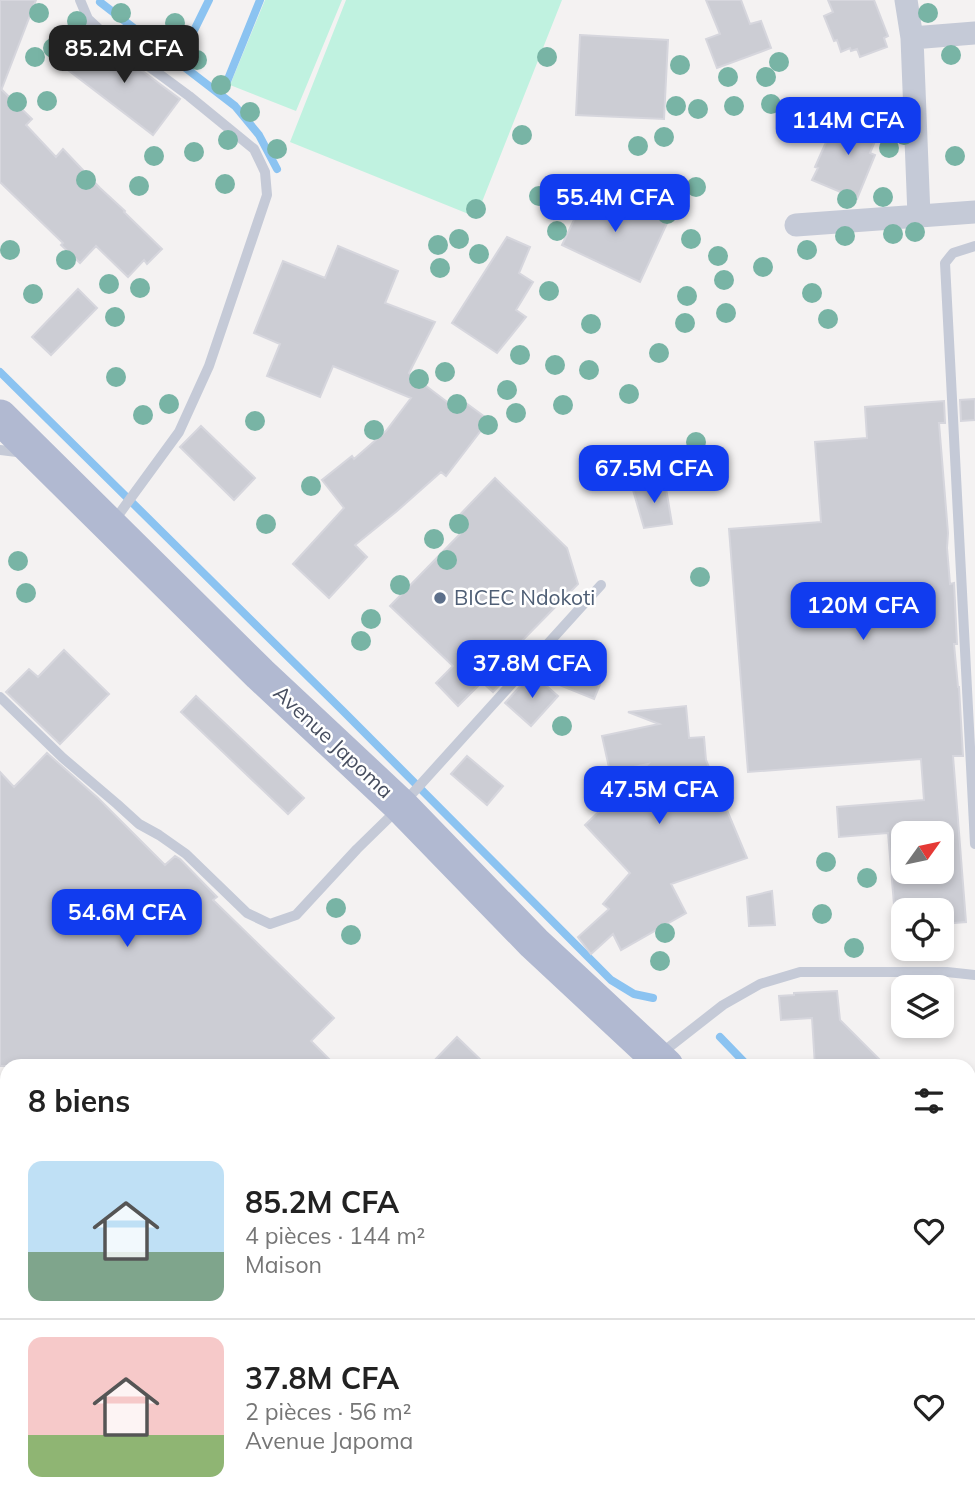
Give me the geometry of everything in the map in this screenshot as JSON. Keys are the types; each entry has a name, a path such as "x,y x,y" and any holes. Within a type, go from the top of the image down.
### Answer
{"main road":[{"name":"Avenue Japoma","path":"0,417 260,674 401,806 534,943 659,1059"}],"street":[{"path":"906,0 912,38 919,216"},
{"path":"912,38 975,33"},
{"path":"796,225 975,212"}],"lane":[{"path":"80,0 88,19 101,31 189,96 254,149 265,172 267,195 209,366 179,432 110,526"},
{"path":"975,246 953,253 946,262 975,844"},
{"path":"0,450 38,454"},
{"path":"0,697 63,758 139,824 186,854 247,913 270,923 296,915 401,806 601,585"},
{"path":"663,1059 723,1005 760,984 800,972 947,972 975,975"}],"green space":[{"path":"265,0 342,0 296,111 230,85"},
{"path":"346,0 562,0 476,217 290,142"}],"building":[{"path":"0,0 36,0 2,88 0,88"},
{"path":"706,0 741,0 750,24 761,21 771,48 717,68 706,39 720,34"},
{"path":"828,0 874,0 888,36 884,38 887,47 860,57 857,49 851,51 850,48 841,52 824,16 833,12"},
{"path":"94,35 180,99 153,135 68,70"},
{"path":"580,35 668,40 664,119 576,115"},
{"path":"0,88 32,119 26,125 56,157 63,149 162,249 147,264 144,260 128,277 96,246 80,263 0,182"},
{"path":"845,113 881,127 870,153 875,155 857,199 812,180 827,140 834,142"},
{"path":"590,186 668,221 640,282 562,245"},
{"path":"507,237 530,247 519,273 533,282 516,310 526,317 497,353 452,323"},
{"path":"338,246 398,271 385,303 435,322 409,373 459,411 466,403 489,420 446,476 441,472 355,545 367,557 329,598 293,564 344,508 322,480 352,456 354,459 386,431 411,398 333,366 320,397 267,376 280,344 254,333 283,261 325,278"},
{"path":"78,289 97,308 51,355 32,337"},
{"path":"975,399 975,420 961,421 960,400"},
{"path":"944,401 945,423 939,423 950,584 954,583 957,644 954,644 963,756 953,756 966,922 954,923 954,898 893,898 892,884 954,884 954,821 891,821 891,869 888,833 839,837 837,807 924,800 921,759 748,772 729,529 821,522 815,442 867,438 865,407"},
{"path":"201,426 255,478 234,500 180,447"},
{"path":"495,478 567,548 578,584 510,653 520,663 493,692 482,682 458,706 436,683 453,666 390,606 460,534 450,525"},
{"path":"665,482 672,524 644,528 633,490"},
{"path":"64,650 109,694 60,744 6,692 29,669 38,677"},
{"path":"589,656 603,677 594,699 557,684 565,665 572,668"},
{"path":"532,673 558,696 531,726 505,703"},
{"path":"196,696 304,798 288,814 181,712"},
{"path":"686,706 689,738 704,737 706,760 747,858 671,884 686,913 621,950 613,934 591,954 578,937 609,909 603,904 630,873 585,825 648,764 610,772 602,736 659,724 628,712"},
{"path":"47,753 98,798 165,865 175,856 180,859 217,897 213,900 334,1018 311,1041 329,1059 0,1059 0,772 14,787"},
{"path":"467,756 503,786 487,805 451,774"},
{"path":"772,891 775,925 749,926 747,897"},
{"path":"837,991 840,1020 879,1059 815,1059 812,1018 781,1020 779,996"},
{"path":"457,1037 480,1059 436,1059"}],"waterway":[{"path":"178,63 209,0"},
{"path":"226,84 260,0"},
{"path":"100,2 235,106 259,135 277,169"},
{"path":"0,372 611,980 634,994 653,998"},
{"path":"720,1037 741,1059"}],"place":[{"name":"BICEC Ndokoti","path":"440,598"}]}
